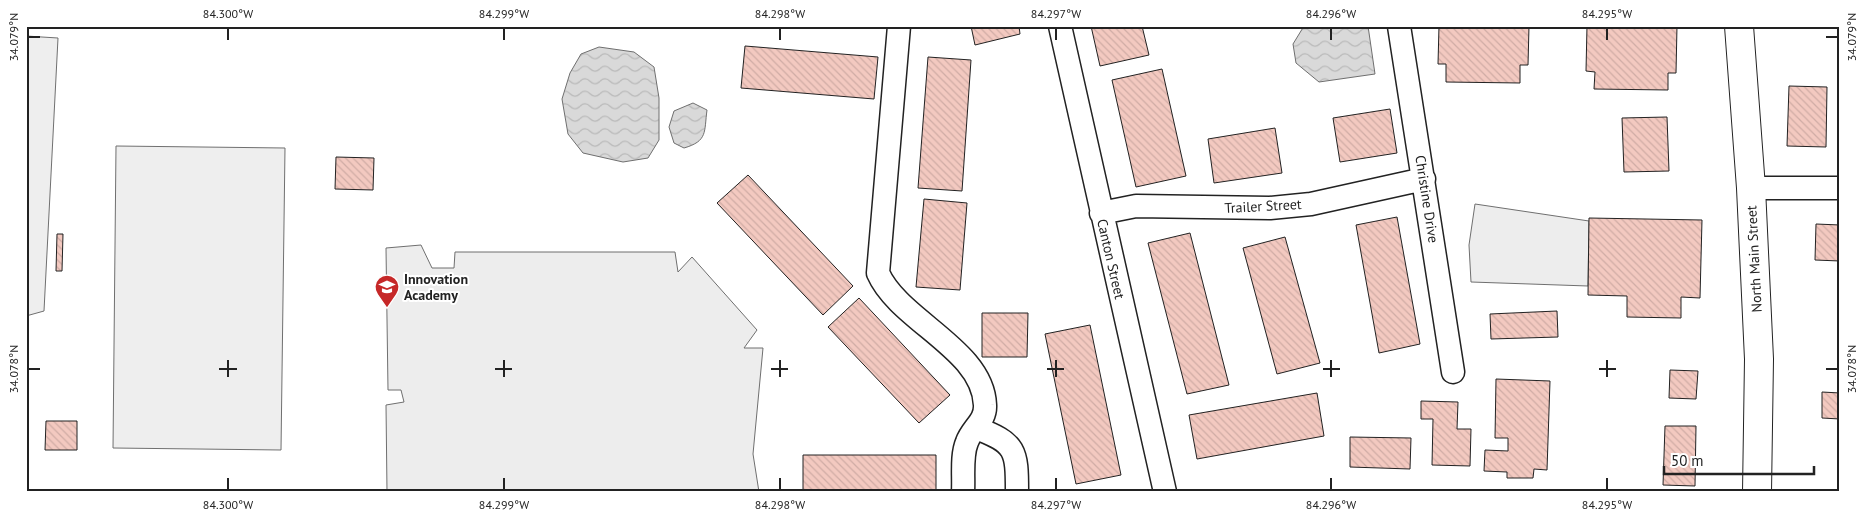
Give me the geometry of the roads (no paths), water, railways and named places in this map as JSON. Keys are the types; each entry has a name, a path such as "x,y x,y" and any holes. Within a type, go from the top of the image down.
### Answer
{"main road":[{"name":"North Main Street","path":"1739,26 1759,359 1758,492"}],"street":[{"path":"899,26 878,274 891,294 973,372 979,382 986,405 983,418 966,444 963,492"},
{"name":"Canton Street","path":"1060,26 1165,492"},
{"name":"Christine Drive","path":"1399,26 1453,372"},
{"name":"Trailer Street","path":"1101,213 1136,206 1224,208 1294,206 1424,179"},
{"path":"1750,188 1840,188"},
{"path":"976,428 1000,437 1008,444 1016,460 1017,492"}],"water":[{"path":"1304,26 1368,26 1375,74 1319,82 1296,63 1293,44"},
{"path":"599,47 634,52 654,67 659,98 659,140 648,158 623,162 583,153 568,134 562,99 570,73 581,54"},
{"path":"693,103 707,110 705,130 701,139 684,148 674,143 669,127 674,111"}],"place":[{"name":"Innovation Academy","path":"387,308"}]}
